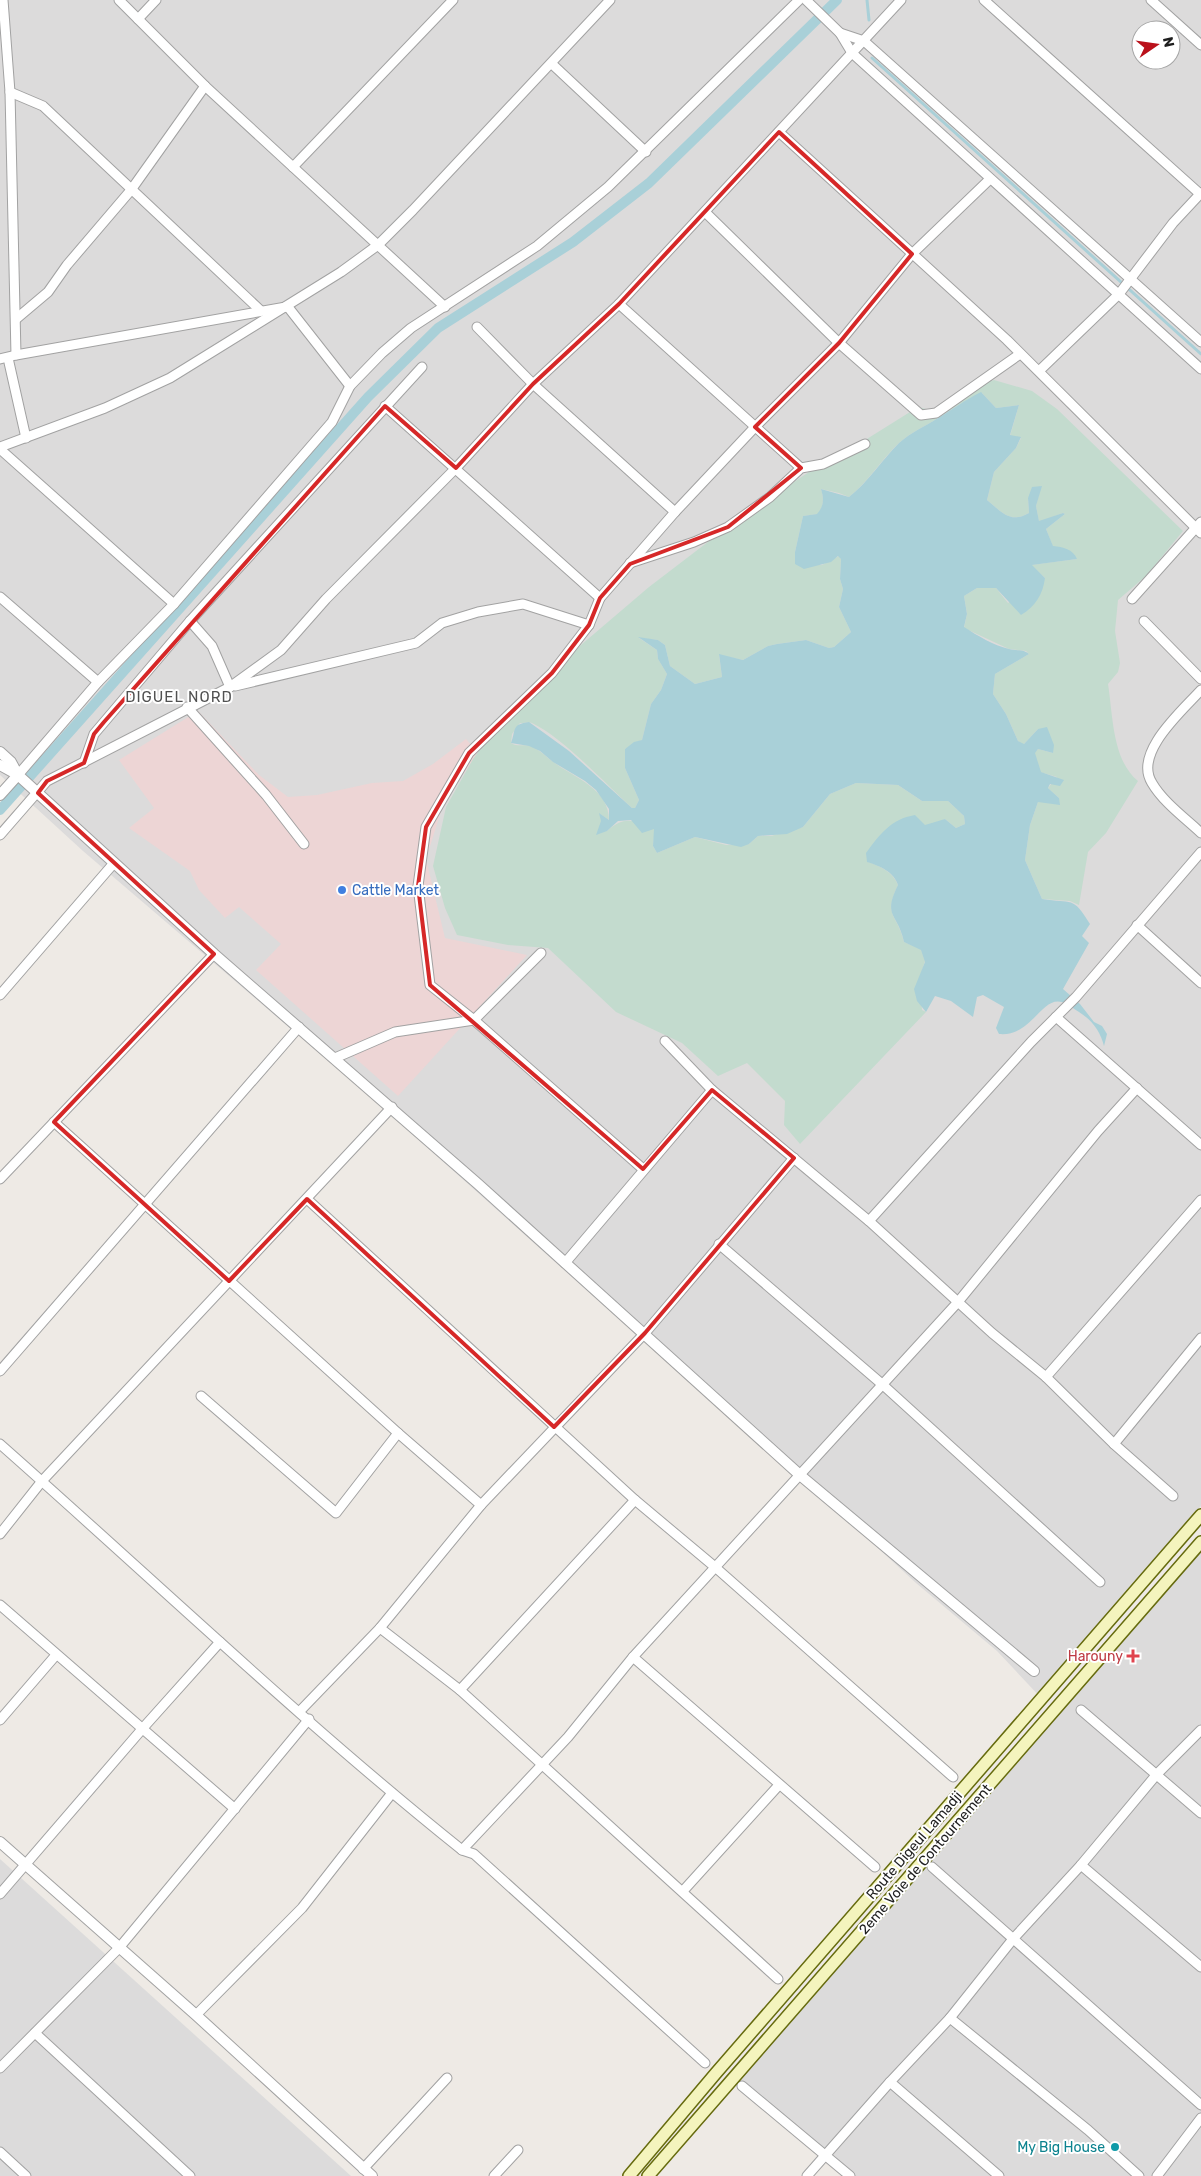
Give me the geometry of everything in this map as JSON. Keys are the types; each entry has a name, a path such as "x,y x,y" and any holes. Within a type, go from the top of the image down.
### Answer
{"main road":[{"name":"Route Digeul Lamadji","path":"629,2176 722,2066 1201,1515"},
{"name":"2eme Voie de Contournement","path":"648,2176 1201,1542"}],"street":[{"path":"3,0 10,92 16,319 8,357 26,438"},
{"path":"119,0 205,86 445,307"},
{"path":"138,19 156,0"},
{"path":"293,167 453,0"},
{"path":"174,604 0,448 105,408 170,378 288,307 378,245 552,64 610,0"},
{"path":"0,795 19,777 98,682 174,604 332,422 350,386 382,353 411,328 537,246 608,187 646,152 798,0"},
{"path":"806,0 840,33 852,53 1201,369"},
{"path":"984,0 1201,194 1173,223 1119,293 1039,371"},
{"path":"1151,0 1201,45"},
{"path":"0,835 34,790 47,781 173,718 187,707 230,687 280,650 326,599 456,468 533,384 619,304 902,1"},
{"path":"840,33 864,41 1201,342"},
{"path":"552,64 646,152"},
{"path":"16,319 48,292 67,265 131,190 205,86"},
{"path":"10,92 43,106 260,310"},
{"path":"779,132 1039,371 1199,528 1132,599"},
{"path":"643,1169 474,1020 430,985 418,886 426,827 469,753 552,673 589,626 600,598 754,426 839,342 912,254 990,179"},
{"path":"705,212 839,342 921,415 936,413 1020,354"},
{"path":"619,304 801,468"},
{"path":"8,357 260,310 288,307"},
{"path":"288,307 350,386"},
{"path":"477,326 533,384 675,512"},
{"path":"84,763 94,734 190,621 422,366"},
{"path":"385,406 600,598"},
{"path":"630,564 694,542 728,527 770,497 801,468 823,464 865,444"},
{"path":"0,597 98,682"},
{"path":"230,687 416,643 442,623 487,610 523,604 589,626"},
{"path":"190,621 212,646 230,687"},
{"path":"1144,621 1201,679"},
{"path":"1201,690 1152,746 1147,772 1156,789 1201,833"},
{"path":"187,707 266,795 304,844"},
{"path":"0,752 13,764 19,777"},
{"path":"0,765 19,777 34,790 214,954 392,1107 645,1333 801,1476 1034,1671"},
{"path":"869,1221 1031,1042 1056,1017 1201,852"},
{"path":"0,995 114,863"},
{"path":"1137,925 1201,983"},
{"path":"335,1058 395,1032 474,1020 541,953"},
{"path":"0,1180 214,954"},
{"path":"1056,1017 1201,1145"},
{"path":"0,1371 299,1027"},
{"path":"665,1041 712,1090 869,1221 958,1302 1046,1378 1114,1444 1173,1496"},
{"path":"462,1850 542,1765 633,1658 958,1302 1098,1131 1137,1088"},
{"path":"565,1262 712,1090"},
{"path":"0,1534 42,1481 392,1107"},
{"path":"54,1122 144,1206 398,1434 481,1505"},
{"path":"300,1711 380,1628 481,1505 645,1333 794,1158"},
{"path":"307,1199 635,1500 953,1777"},
{"path":"1046,1378 1201,1200"},
{"path":"719,1244 883,1385 1100,1582"},
{"path":"1114,1444 1201,1338"},
{"path":"201,1396 336,1512 398,1434"},
{"path":"0,1444 220,1642 392,1793 462,1850 474,1854 705,2063"},
{"path":"460,1690 635,1500"},
{"path":"0,1605 235,1809"},
{"path":"380,1628 460,1690 778,1978"},
{"path":"0,1894 26,1866 142,1728 220,1642"},
{"path":"0,1720 56,1655"},
{"path":"633,1658 875,1867"},
{"path":"1081,1710 1201,1813"},
{"path":"0,2068 120,1948 309,1719"},
{"path":"807,2176 890,2082 950,2018 1013,1939 1081,1865 1156,1774 1201,1730"},
{"path":"683,1891 779,1785"},
{"path":"196,2015 302,1908 392,1793"},
{"path":"0,1842 196,2015 372,2176"},
{"path":"1081,1865 1201,1967"},
{"path":"932,1867 1201,2105"},
{"path":"950,2018 1088,2130 1139,2176"},
{"path":"35,2033 190,2176"},
{"path":"364,2169 447,2078"},
{"path":"890,2082 999,2176"},
{"path":"742,2086 850,2176"},
{"path":"1157,2176 1201,2118"},
{"path":"494,2176 518,2150"},
{"path":"0,2152 26,2176"}],"highlighted area":[{"path":"779,132 912,254 839,343 755,427 801,468 728,527 630,564 600,598 589,625 552,673 469,753 426,827 418,886 430,985 643,1169 712,1090 794,1158 645,1333 554,1427 307,1199 229,1281 54,1122 214,954 38,793 47,781 84,763 94,734 104,722 385,406 456,468 533,384 619,304"}],"shaded area":[{"path":"0,0 1201,0 1201,1506 1056,1680 1043,1700 997,1651 916,1583 816,1491 707,1398 381,1106 83,851 0,775"},
{"path":"198,711 259,775 288,797 317,795 372,783 403,781 433,764 466,739 478,753 444,802 426,859 445,938 527,955 398,1096 256,970 281,944 239,907 225,918 199,890 190,871 129,828 154,808 119,760"},
{"path":"1201,1537 1201,2176 842,2176 731,2082"},
{"path":"0,1859 351,2176 0,2176"}],"green space":[{"path":"994,380 1032,391 1057,409 1183,531 1146,576 1118,600 1115,631 1120,663 1118,672 1108,684 1118,749 1129,772 1138,781 1106,833 1088,852 1079,905 1070,901 1042,899 1025,860 1030,825 1038,802 1059,798 1048,788 1057,777 1040,772 1034,753 1038,749 1053,753 1038,729 1023,745 1018,741 1006,714 993,694 995,674 1029,654 1026,651 1009,649 964,628 967,614 964,596 977,588 996,588 1008,603 1045,578 1031,565 1077,559 1053,547 1046,529 1065,514 1063,513 1039,522 1036,506 1041,486 1028,498 1029,513 1022,516 1011,517 1006,515 987,500 994,472 1016,448 1021,438 1010,436 1019,405 996,408 982,393 904,439 849,497 821,489 823,502 818,514 803,516 795,552 795,564 822,565 839,556 841,559 840,579 843,589 839,607 851,632 834,647 829,648 806,640 768,646 743,660 719,655 722,677 695,684 670,666 665,645 658,640 639,638 657,650 658,659 667,674 661,690 651,704 642,740 625,749 625,768 639,800 635,808 632,808 570,750 544,730 532,723 520,723 512,734 511,743 530,746 536,749 597,792 607,809 609,820 600,814 607,831 625,821 655,828 653,846 657,853 695,837 726,845 749,844 758,836 771,836 803,827 830,794 856,783 898,785 922,801 948,801 964,816 965,824 956,828 945,819 868,862 893,876 898,885 891,909 904,942 921,949 925,961 920,977 922,1010 926,1012 800,1144 784,1125 785,1101 747,1063 718,1076 682,1043 616,1012 548,948 508,945 457,935 445,908 433,866 446,807 473,759 508,712 554,668 649,587 734,522 815,468 838,457 918,407 934,411 961,390"}],"water":[{"path":"981,392 996,408 1019,405 1010,435 1021,437 1016,448 994,472 987,500 1006,515 1011,517 1022,516 1029,513 1028,498 1032,487 1042,486 1036,506 1039,521 1065,514 1046,529 1053,546 1070,551 1077,559 1032,565 1045,578 1044,584 1034,604 1021,615 996,588 977,588 964,596 967,614 964,627 997,645 1024,651 1029,654 995,674 993,694 1006,714 1018,741 1024,744 1038,729 1047,727 1054,745 1053,753 1038,749 1035,753 1041,772 1064,780 1060,786 1050,784 1048,788 1059,798 1060,805 1038,802 1030,825 1025,860 1042,899 1071,902 1090,924 1082,936 1089,943 1063,989 1080,1004 1094,1022 1102,1026 1107,1034 1104,1046 1098,1031 1092,1023 1069,1005 1062,1002 1048,1005 1020,1029 1010,1033 999,1034 996,1028 1004,1007 983,995 977,997 973,1017 951,1001 935,996 926,1012 917,1001 914,989 925,962 921,950 904,942 893,915 891,903 898,885 896,880 886,870 867,862 866,853 887,828 907,817 915,815 925,825 945,819 956,828 965,824 964,816 948,801 922,801 898,785 856,783 830,794 803,827 787,834 758,836 749,844 741,847 695,837 657,853 653,846 654,829 642,833 631,820 618,821 607,831 596,835 601,821 599,813 609,820 609,809 596,790 585,781 553,762 540,751 529,746 511,743 517,726 529,722 569,751 632,808 635,808 639,800 625,768 625,749 634,742 642,740 651,704 661,690 667,674 658,659 657,650 638,637 658,640 665,645 670,666 695,684 722,677 719,654 743,660 768,646 806,640 829,648 834,647 851,632 839,607 843,589 840,579 841,559 838,556 831,562 804,569 795,564 795,552 803,516 817,514 821,508 823,496 821,489 849,497 904,439"}],"waterway":[{"path":"0,810 368,397 438,328 573,242 649,183 837,0"},
{"path":"867,0 869,20"},
{"path":"872,58 1201,354"}],"place":[{"name":"Cattle Market","path":"342,890"},
{"name":"Harouny","path":"1133,1656"},
{"name":"My Big House","path":"1115,2147"}],"district":[{"name":"DIGUEL NORD","path":"179,697"}]}
